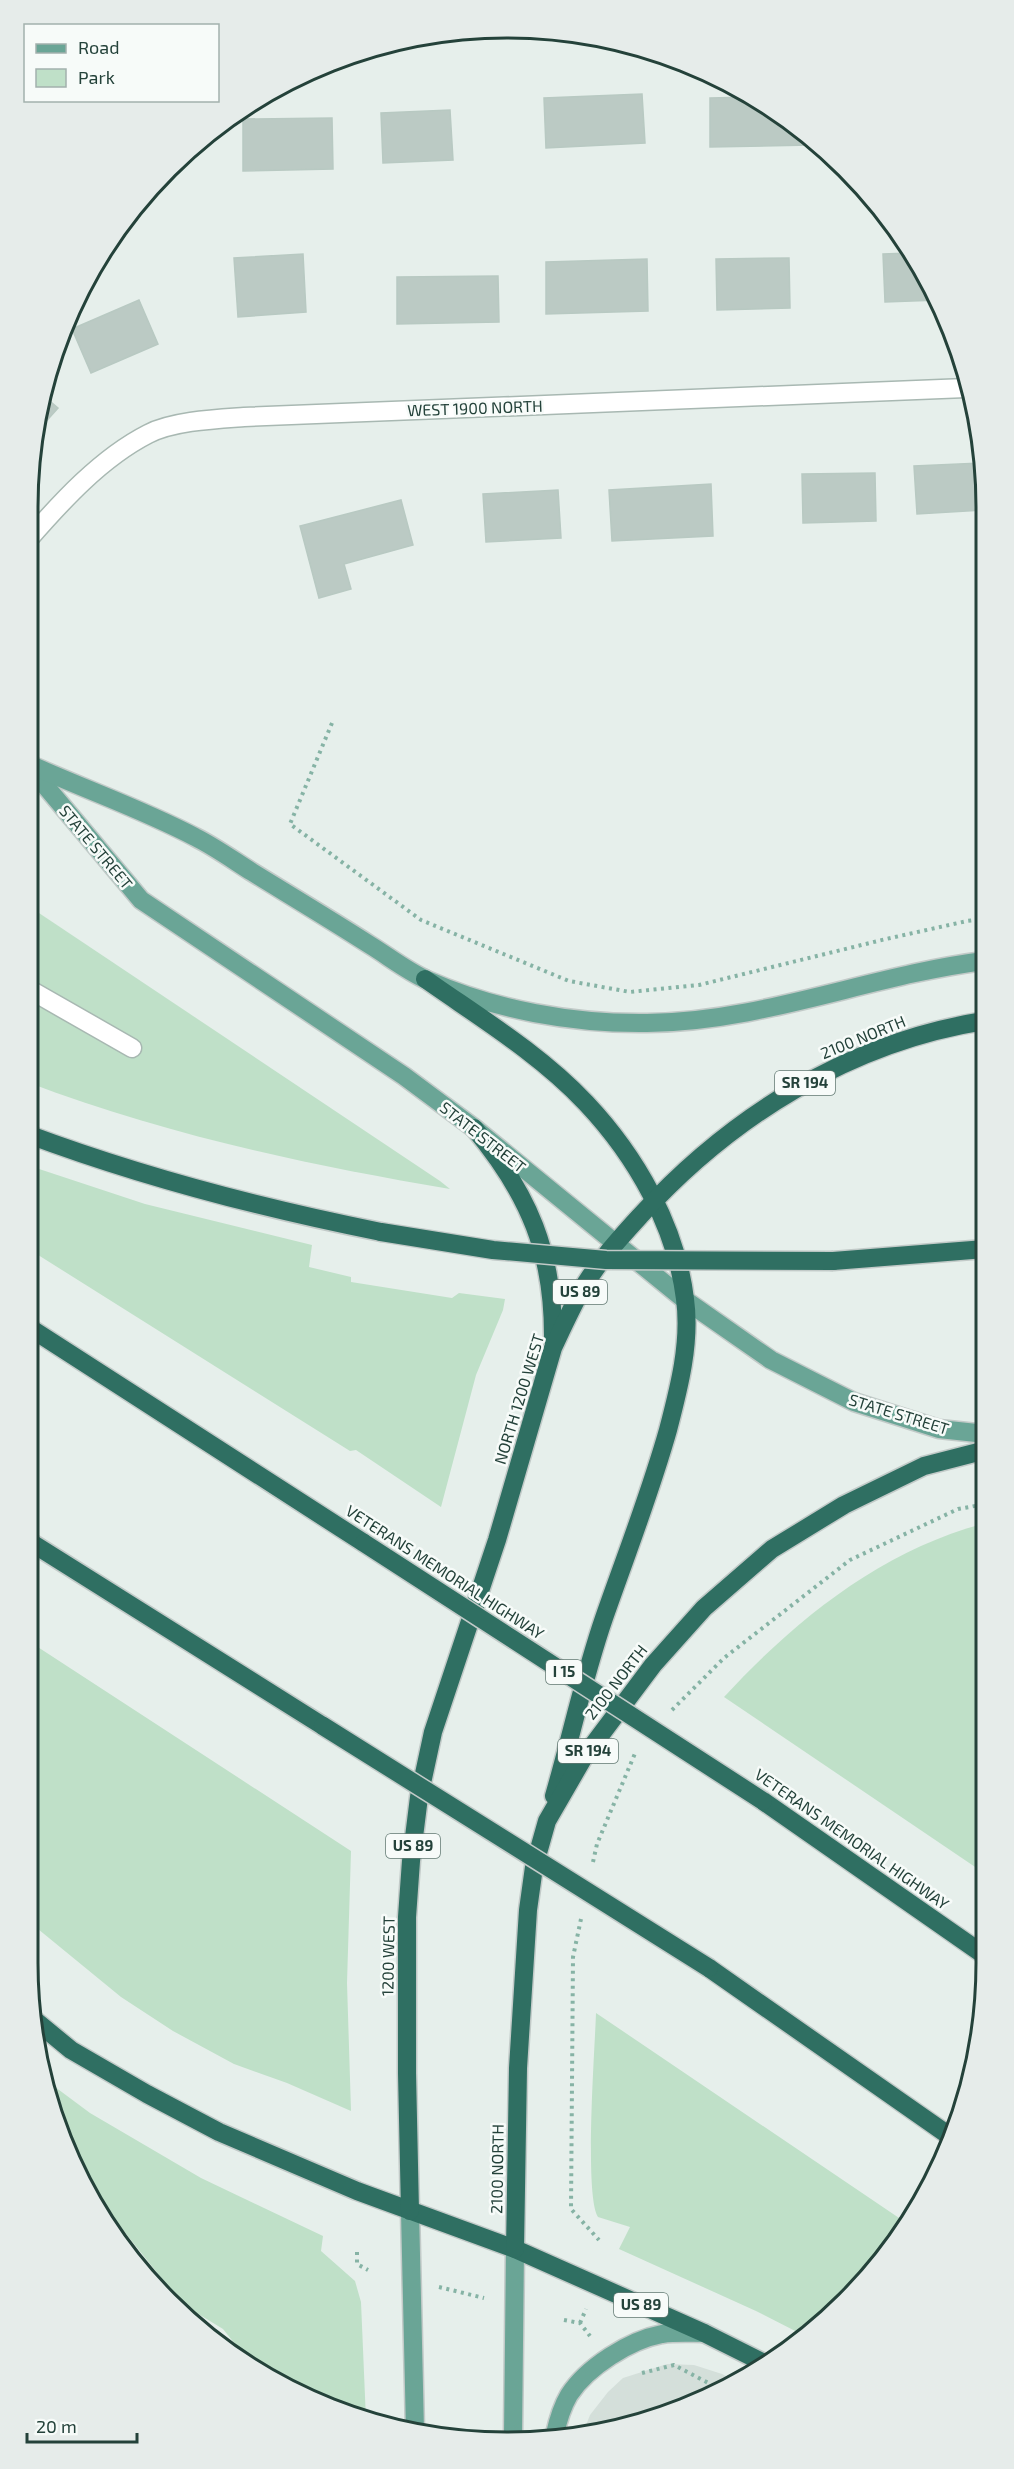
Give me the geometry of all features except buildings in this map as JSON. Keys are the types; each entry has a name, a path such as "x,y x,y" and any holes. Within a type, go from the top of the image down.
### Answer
{"highway":[{"path":"425,979 534,1058 585,1102 608,1127 633,1162 654,1200 674,1249 685,1300 685,1349 678,1394 652,1485 603,1621 547,1821"},
{"name":"2100 NORTH","path":"654,1200 706,1150 737,1125 806,1082 893,1044 924,1034 976,1023"},
{"path":"474,1128 497,1155 516,1184 531,1215 550,1280 554,1314 553,1348"},
{"path":"38,1138 94,1159 265,1207 381,1232 493,1250 606,1260 833,1261 976,1250"},
{"name":"NORTH 1200 WEST","path":"510,1495 553,1348 582,1289 616,1242 654,1200"},
{"name":"VETERANS MEMORIAL HIGHWAY","path":"38,1333 764,1801 976,1950"},
{"name":"2100 NORTH","path":"515,2249 518,2068 524,1959 534,1867 547,1821 584,1757 653,1665 704,1608 772,1549 844,1505 924,1466 976,1453"},
{"name":"1200 WEST","path":"410,2211 406,2073 407,1917 419,1797 433,1732 510,1495"},
{"path":"38,1547 709,1968 945,2133"},
{"path":"43,2027 71,2050 209,2127 410,2211"},
{"name":"US 89","path":"410,2211 515,2249 704,2333 757,2359"}],"main road":[{"name":"STATE STREET","path":"38,769 196,837 425,979 478,999 527,1011 567,1018 649,1023 765,1009 900,976 976,962"},
{"name":"STATE STREET","path":"38,777 141,900 404,1076 474,1128 685,1300 771,1360 854,1402 939,1430 976,1433"},
{"name":"1200 WEST","path":"410,2211 415,2422"},
{"path":"513,2432 515,2249"},
{"path":"556,2428 560,2414 570,2394 585,2376 622,2349 661,2334 704,2333"}],"street":[{"name":"WEST 1900 NORTH","path":"38,529 101,465 149,433 196,421 256,416 962,388"},
{"path":"38,994 132,1048"}],"path":[{"path":"332,723 290,824 421,920 569,981 630,992 699,984 898,936 976,920"},
{"path":"666,1716 724,1658 850,1560 958,1509 976,1506"},
{"path":"592,1867 597,1844 641,1741"},
{"path":"582,1912 573,1957 571,2208 599,2240"},
{"path":"357,2252 357,2264 368,2270"},
{"path":"439,2287 484,2298"},
{"path":"580,2323 586,2308"},
{"path":"564,2320 580,2323 593,2338"},
{"path":"640,2373 674,2365 712,2385"}],"shaded area":[{"path":"667,2364 694,2365 727,2377 658,2407 629,2416 586,2424 590,2415 608,2392 623,2378"}],"green space":[{"path":"38,912 450,1189 236,1146 79,1101 38,1086"},
{"path":"38,1169 145,1204 312,1245 309,1267 351,1277 351,1282 452,1298 459,1293 505,1299 503,1310 476,1375 441,1507 356,1450 350,1451 38,1255"},
{"path":"976,1526 976,1868 724,1697 781,1641 843,1591 876,1569 948,1535"},
{"path":"38,1647 351,1851 347,1983 351,2111 287,2083 234,2064 173,2031 121,1997 38,1929"},
{"path":"596,2013 900,2219 860,2272 817,2315 796,2331 619,2249 630,2227 598,2217 592,2181 591,2120"},
{"path":"54,2086 90,2113 201,2178 323,2236 321,2251 355,2281 361,2302 366,2410 299,2383 272,2369 235,2344 223,2329 192,2310 175,2294 119,2225 100,2197 86,2170 73,2142"}]}
